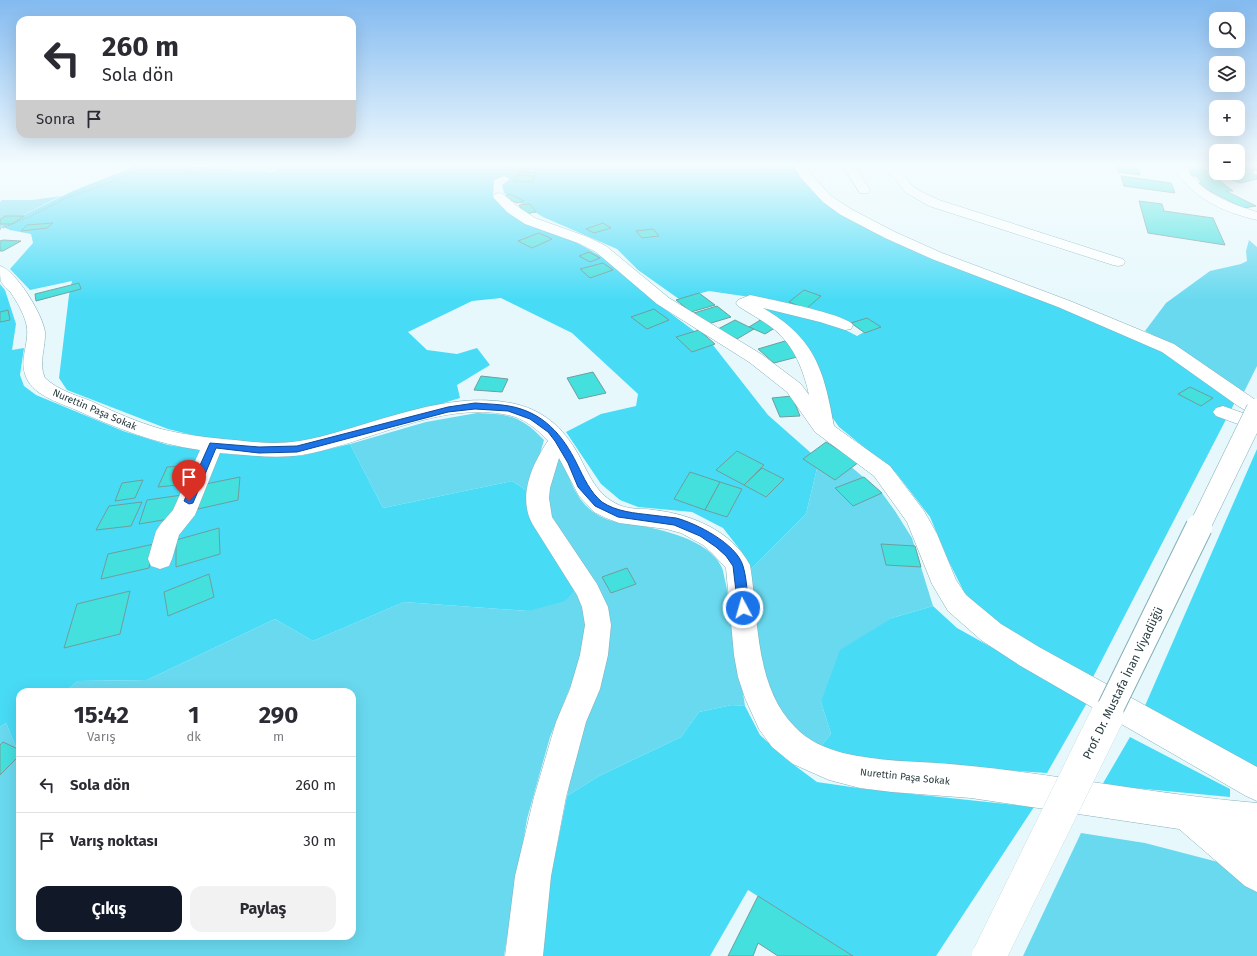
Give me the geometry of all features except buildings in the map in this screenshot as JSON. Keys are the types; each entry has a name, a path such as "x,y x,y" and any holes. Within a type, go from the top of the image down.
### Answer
{"main road":[{"path":"514,211 530,221 583,240 601,249 663,301 755,358 794,388 824,428 882,471 916,517 925,534 945,584 958,603 972,617 991,632 1029,656 1257,785"},
{"path":"844,211 890,235 937,256 1064,304 1168,348 1257,409"},
{"path":"958,211 1118,262"},
{"path":"1240,211 1257,216"},
{"name":"Nurettin Paşa Sokak","path":"0,271 22,296 35,323 36,330 32,370 35,379 44,387 120,422 166,437 213,445 259,450 297,449 416,417 475,406 493,406 521,412 544,424 559,440 582,485 599,504 618,514 664,520 690,527 719,544 730,553 738,565 750,672 758,700 772,723 784,738 798,749 817,759 842,768 872,775 970,782 1201,816 1257,820"},
{"path":"824,428 816,382 808,359 784,330 744,302 750,300 757,301 826,318 845,325"},
{"name":"Prof. Dr. Mustafa İnan Viyadüğü","path":"989,956 1257,409"},
{"path":"1223,412 1257,425"},
{"path":"524,956 533,876 550,797 571,722 585,689 594,655 598,625 595,607 588,591 541,519 537,507 537,498 546,459 559,440"},
{"path":"160,559 168,531 183,515 213,445"},
{"path":"1201,816 1257,848"},
{"path":"1201,816 1257,874"}],"path":[{"path":"0,229 41,211"}],"shaded area":[{"path":"0,211 32,211 1,226 4,228 0,228"},
{"path":"33,211 507,211 525,223 572,240 604,258 658,304 713,345 768,415 819,460 806,514 751,569 741,551 723,528 692,512 638,507 620,500 601,484 566,432 601,414 636,406 638,394 572,333 501,298 472,301 408,332 427,350 457,354 477,348 490,365 457,385 460,398 365,427 303,442 268,443 212,440 168,429 67,390 59,378 72,281 30,290 10,269 33,243 31,234 10,230 1,226"},
{"path":"533,211 840,211 1153,346 1172,357 1235,402 1092,679 982,612 964,592 949,562 930,517 896,473 839,427 830,414 827,392 819,372 754,304 836,325 857,336 864,332 851,323 825,315 750,297 709,291 679,299 638,270 617,249 543,217"},
{"path":"1249,240 1257,247 1257,366 1244,392 1173,345 1145,331 1166,303 1210,271 1241,264 1247,261 1246,251"},
{"path":"0,284 5,290 16,324 12,350 24,348 20,375 24,386 36,395 123,431 168,445 226,454 300,456 350,444 383,508 512,481 529,492 578,586 565,601 528,611 404,602 313,641 275,619 147,680 78,681 69,688 16,688 16,747 6,723 0,727"},
{"path":"477,413 498,414 514,418 528,426 544,440 529,492 512,481 383,508 350,444 426,422"},
{"path":"1257,449 1257,769 1144,708"},
{"path":"558,457 563,460 575,491 585,504 598,515 611,521 658,529 683,537 706,549 715,557 722,568 726,584 745,706 732,705 699,712 681,737 599,776 567,796 577,746 608,631 548,516 544,494"},
{"path":"819,460 849,465 882,493 912,538 933,606 892,618 821,702 831,734 821,746 799,735 780,714 760,671 751,569 806,514"},
{"path":"578,586 587,620 585,642 571,685 550,737 527,819 504,956 0,956 0,727 6,723 16,747 16,940 356,940 356,688 69,688 78,681 147,680 275,619 313,641 404,602 528,611"},
{"path":"933,606 957,628 1088,701 1047,773 893,763 849,755 821,746 831,734 821,702 840,650 892,618"},
{"path":"732,705 745,706 760,735 786,759 817,782 865,789 1034,807 936,956 853,956 748,890 710,956 535,956 567,796 599,776 681,737 699,712"},
{"path":"1130,737 1230,789 1230,797 1102,785"},
{"path":"1081,833 1145,843 1218,862 1257,890 1257,956 1023,956"}],"route":[{"path":"189,501 213,445 259,450 297,449 416,417 448,410 475,406 493,406 509,409 533,417 551,430 559,440 572,463 582,485 590,496 599,504 618,514 676,522 690,527 704,534 730,553 738,565 743,608"}]}
